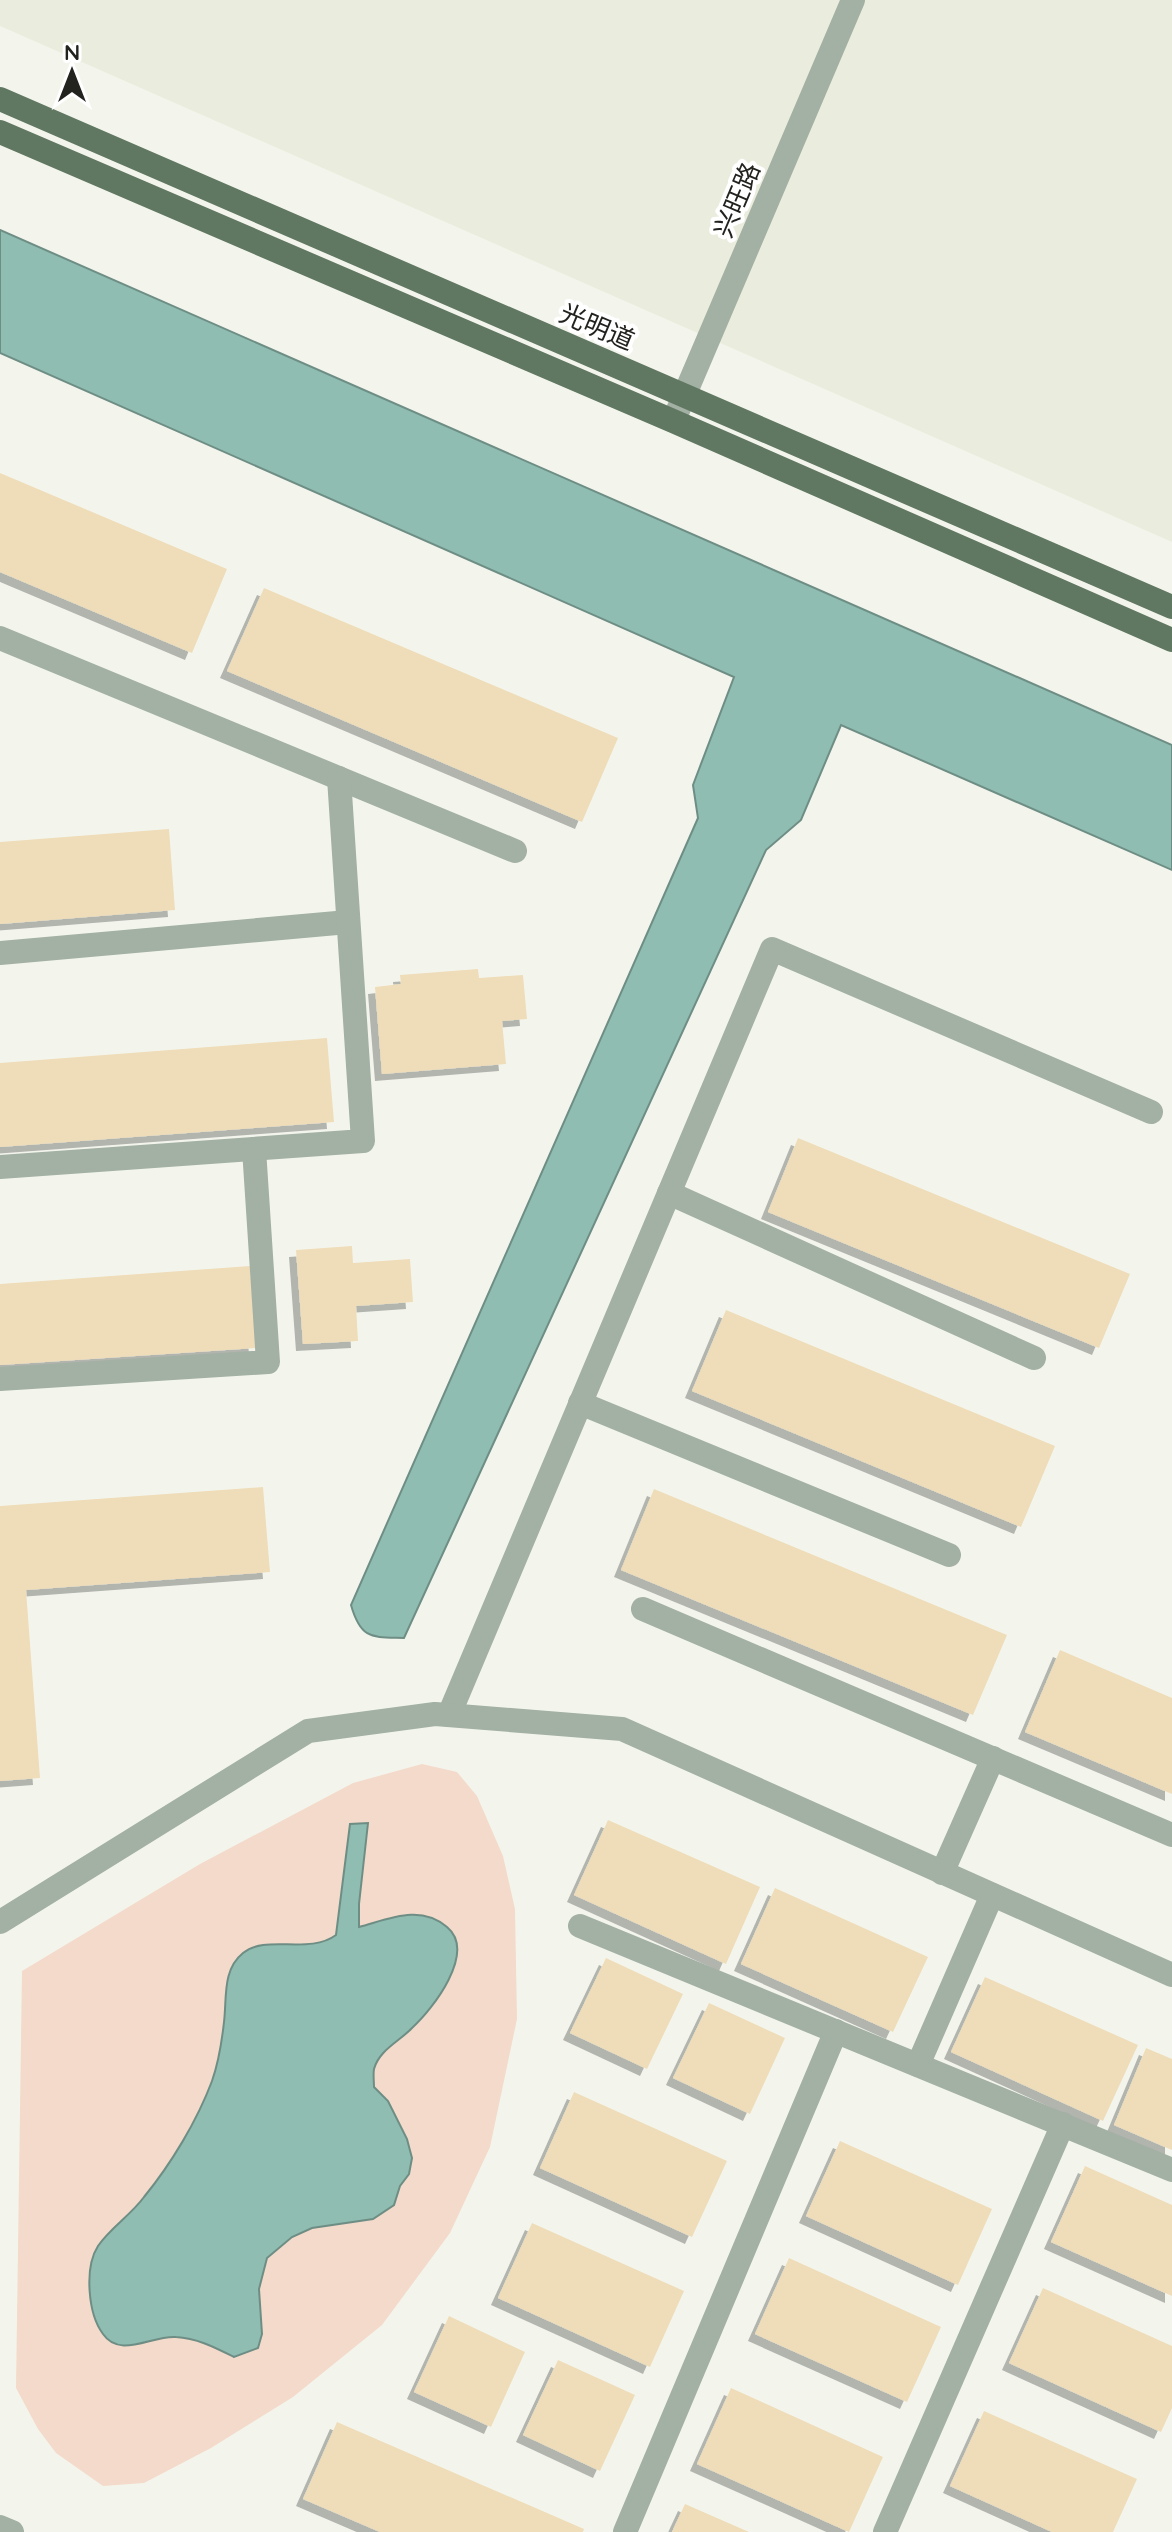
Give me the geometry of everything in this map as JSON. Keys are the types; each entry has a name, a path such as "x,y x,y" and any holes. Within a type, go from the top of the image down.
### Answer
{"main road":[{"name":"光明道","path":"0,99 1172,607"},
{"path":"0,132 673,421 1172,640"}],"street":[{"name":"兴旺路","path":"673,421 853,0"},
{"path":"0,638 515,851"},
{"path":"0,1167 363,1141 339,778"},
{"path":"0,953 348,922"},
{"path":"449,1715 772,949 1151,1112"},
{"path":"0,1379 268,1362 254,1149"},
{"path":"669,1193 1034,1358"},
{"path":"580,1403 949,1555"},
{"path":"643,1609 1172,1835"},
{"path":"0,1922 308,1731 435,1714 622,1729 1172,1975"},
{"path":"942,1873 993,1758"},
{"path":"918,2065 992,1895"},
{"path":"580,1926 1172,2170"},
{"path":"625,2532 836,2031"},
{"path":"885,2532 1063,2124"},
{"path":"0,2527 12,2532"}],"shaded area":[{"path":"0,0 1172,0 1172,542 0,26"},
{"path":"422,1764 457,1772 477,1796 503,1856 515,1909 517,2019 490,2147 450,2233 382,2325 293,2397 211,2448 144,2483 103,2486 56,2453 38,2429 16,2388 22,1971 200,1864 353,1783"}],"water":[{"path":"0,230 1172,745 1172,870 841,725 801,820 766,850 404,1638 376,1636 364,1631 351,1605 698,818 693,785 734,677 0,353"},
{"path":"368,1823 359,1927 404,1915 426,1916 447,1927 455,1938 457,1951 449,1980 431,2008 385,2051 374,2069 374,2087 388,2101 407,2139 412,2158 409,2174 400,2186 394,2205 373,2219 312,2228 292,2237 267,2258 259,2289 262,2334 258,2348 234,2357 184,2338 167,2337 118,2345 103,2334 91,2303 89,2278 98,2246 154,2184 199,2111 218,2060 227,1985 236,1960 252,1948 263,1945 313,1944 336,1935 350,1824"}],"building":[{"path":"0,473 227,569 192,653 0,572"},
{"path":"264,588 618,738 582,822 227,671"},
{"path":"169,829 175,910 0,924 0,842"},
{"path":"478,969 479,978 523,975 527,1019 502,1021 506,1064 382,1074 375,987 401,984 400,975"},
{"path":"327,1038 334,1122 0,1147 0,1063"},
{"path":"798,1138 1130,1274 1099,1348 768,1212"},
{"path":"352,1246 353,1263 410,1259 413,1302 356,1306 358,1341 303,1344 296,1250"},
{"path":"250,1266 256,1348 0,1365 0,1284"},
{"path":"726,1310 1055,1446 1021,1527 692,1391"},
{"path":"263,1487 270,1572 26,1590 40,1778 0,1781 0,1506"},
{"path":"654,1489 1007,1635 973,1715 621,1570"},
{"path":"1060,1650 1172,1698 1172,1794 1025,1732"},
{"path":"608,1820 760,1887 726,1964 574,1895"},
{"path":"775,1888 928,1957 893,2032 741,1964"},
{"path":"606,1958 683,1994 647,2069 570,2033"},
{"path":"985,1977 1138,2045 1103,2121 951,2052"},
{"path":"709,2003 785,2038 750,2114 673,2078"},
{"path":"1146,2048 1172,2059 1172,2150 1114,2125"},
{"path":"574,2092 727,2161 692,2237 540,2168"},
{"path":"840,2141 992,2209 958,2285 806,2216"},
{"path":"1085,2166 1172,2205 1172,2296 1051,2242"},
{"path":"532,2223 684,2291 650,2367 498,2298"},
{"path":"789,2258 941,2327 907,2402 755,2334"},
{"path":"1043,2288 1172,2346 1172,2408 1161,2432 1009,2363"},
{"path":"449,2316 525,2352 491,2427 414,2392"},
{"path":"558,2360 635,2395 600,2471 523,2435"},
{"path":"731,2388 883,2457 849,2532 697,2464"},
{"path":"984,2411 1137,2479 1113,2532 1052,2532 950,2486"},
{"path":"337,2422 584,2529 583,2532 380,2532 303,2499"},
{"path":"685,2504 749,2532 672,2532"}]}
